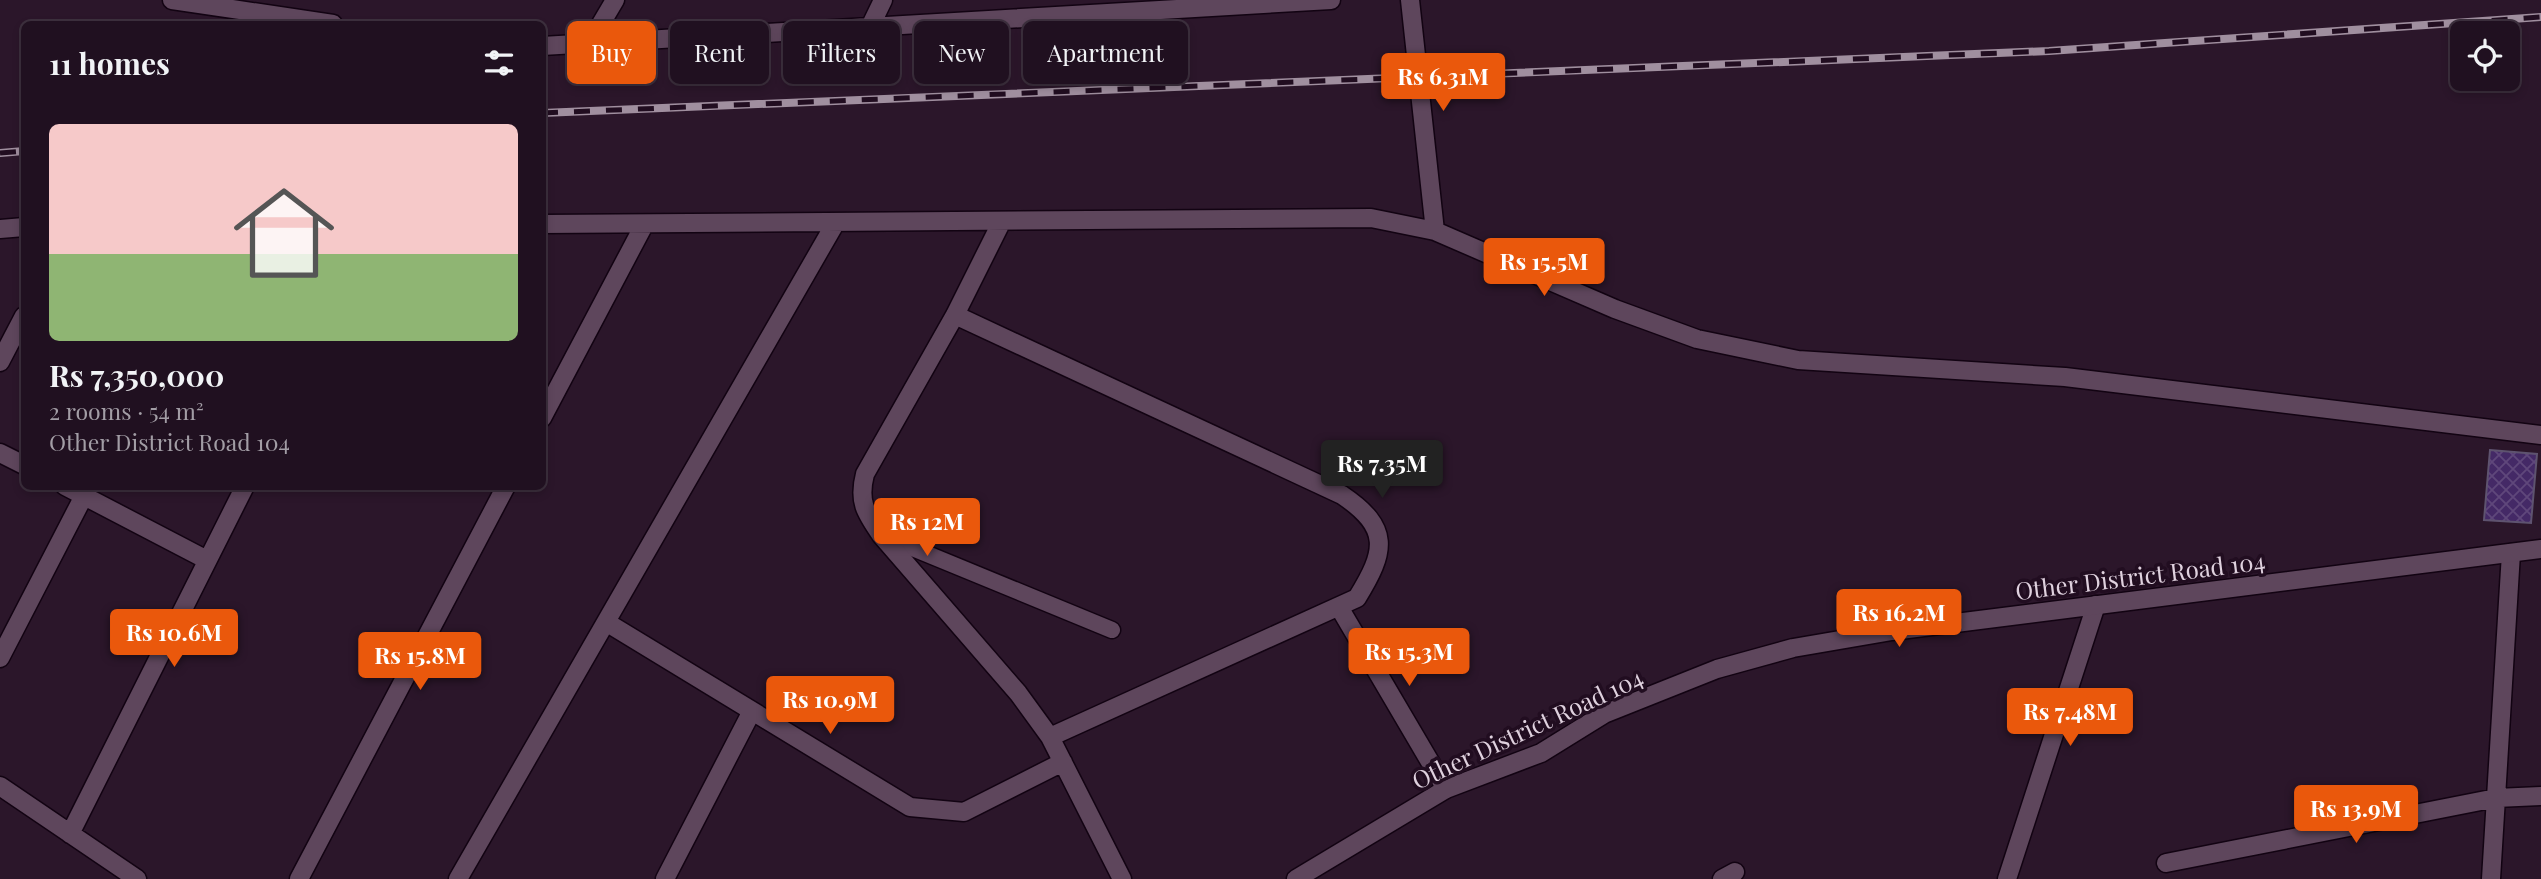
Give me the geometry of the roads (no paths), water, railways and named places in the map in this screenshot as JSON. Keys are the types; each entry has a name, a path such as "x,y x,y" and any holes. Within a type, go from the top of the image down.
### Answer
{"street":[{"path":"172,0 313,21"},
{"path":"603,21 615,0"},
{"path":"873,21 883,0"},
{"path":"900,25 1328,0"},
{"path":"1410,0 1435,231"},
{"path":"656,40 783,32"},
{"path":"546,46 567,45"},
{"path":"546,224 1371,218 1435,231 1615,309 1697,339 1798,360 2065,377 2541,435"},
{"path":"1002,221 955,315 865,474 860,492 862,508 881,535 1018,693 1050,737 1122,879"},
{"path":"458,879 836,222"},
{"path":"546,410 644,225"},
{"path":"0,229 21,227"},
{"path":"955,315 1342,495 1367,511 1380,540 1375,569 1357,598 1050,737"},
{"path":"0,362 21,322"},
{"path":"0,453 21,464"},
{"path":"70,834 243,490"},
{"path":"299,879 504,490"},
{"path":"0,658 86,491 207,560"},
{"name":"Other District Road 104","path":"1296,879 1446,789 1541,753 1604,714 1717,669 1793,648 1892,631 2541,549"},
{"path":"2491,879 2511,553"},
{"path":"2007,879 2096,605"},
{"path":"1339,607 1446,789"},
{"path":"606,622 910,807 964,811 1063,762"},
{"path":"665,879 752,711"},
{"path":"0,786 137,879"},
{"path":"2166,863 2496,798 2541,796"}],"lane":[{"path":"881,535 1112,630"}],"railway":[{"path":"546,113 2049,51 2541,17"},
{"path":"0,153 21,151"}]}
